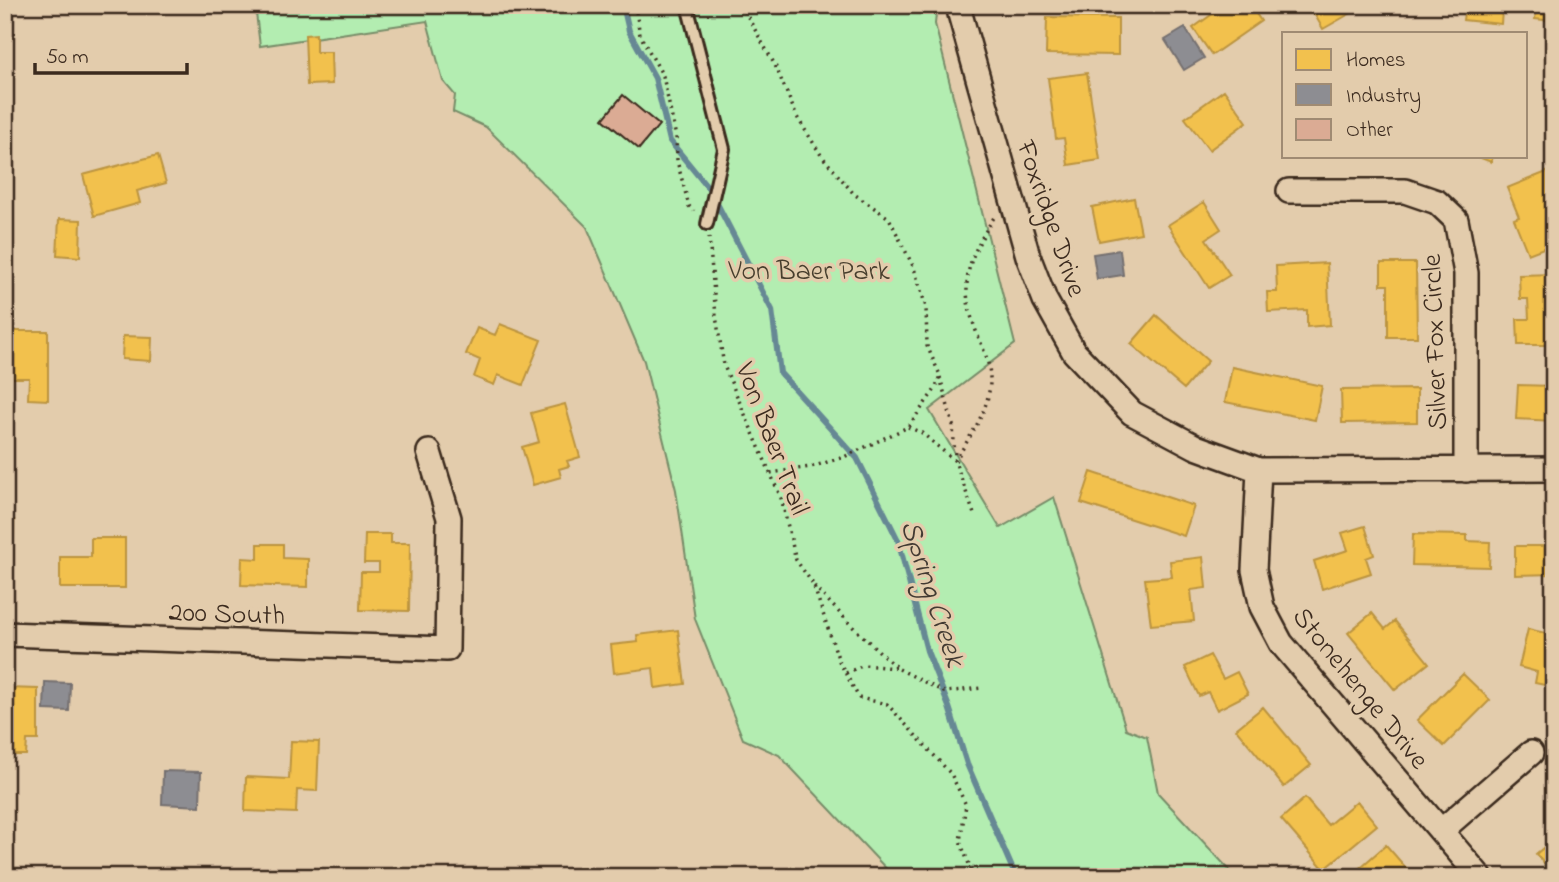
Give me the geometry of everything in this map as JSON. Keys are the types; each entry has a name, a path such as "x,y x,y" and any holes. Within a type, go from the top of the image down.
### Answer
{"street":[{"name":"Foxridge Drive","path":"960,5 960,14 1028,256 1045,300 1074,352 1132,413 1196,447 1259,470 1554,469"},
{"name":"Silver Fox Circle","path":"1289,191 1405,191 1437,202 1456,220 1466,273 1466,470"},
{"name":"200 South","path":"5,634 447,649 449,518 429,452"},
{"name":"Stonehenge Drive","path":"1259,470 1254,570 1262,607 1281,643 1480,877"},
{"path":"1442,830 1531,753"}],"lane":[{"path":"687,5 723,149 707,223"}],"path":[{"path":"635,5 640,35 663,76 676,137 677,161 689,206 707,223"},
{"path":"741,5 775,65 797,117 821,155 854,194 889,218 914,268 926,307 927,346 940,375 953,425 955,461 974,514"},
{"path":"955,461 982,414 991,380 990,369 970,315 966,291 971,261 979,241 1010,193"},
{"name":"Von Baer Trail","path":"707,223 724,366 786,514 796,560 813,584 839,661 859,698 887,704 951,774 966,805 960,841 974,877"},
{"path":"770,473 811,467 844,457 908,426 936,388 940,375"},
{"path":"908,426 922,433 955,461"},
{"path":"813,584 854,628 897,668 944,692 982,688"},
{"path":"846,673 864,665 897,668"}],"green space":[{"name":"Von Baer Park","path":"255,5 937,5 935,24 1015,344 929,410 1000,528 1054,497 1126,729 1147,737 1158,793 1236,877 894,877 779,755 743,739 695,619 676,490 644,361 587,227 486,127 453,112 455,95 443,81 427,21 260,46"}],"building: Homes":[{"path":"1225,5 1250,5 1261,21 1212,55 1193,28"},
{"path":"1309,5 1365,5 1323,29"},
{"path":"1465,5 1523,5 1522,13 1502,11 1501,24 1463,20"},
{"path":"1537,5 1554,5 1554,21 1535,19"},
{"path":"1047,17 1118,18 1118,55 1046,54"},
{"path":"316,34 316,52 331,52 332,84 307,85 305,35"},
{"path":"1087,73 1100,160 1068,165 1064,138 1056,139 1048,78"},
{"path":"1224,90 1247,122 1209,150 1185,118"},
{"path":"158,155 166,183 137,191 140,203 94,216 83,175"},
{"path":"1554,169 1554,187 1549,189 1554,200 1554,244 1528,254 1514,219 1519,217 1507,188"},
{"path":"1134,198 1141,233 1099,241 1092,207"},
{"path":"1204,202 1221,229 1206,239 1230,275 1209,288 1168,225"},
{"path":"59,219 81,220 80,257 57,255"},
{"path":"1327,263 1330,325 1307,327 1307,310 1268,312 1267,292 1277,292 1276,266"},
{"path":"1381,263 1416,263 1417,337 1388,337 1388,285 1381,285"},
{"path":"1554,274 1554,330 1547,330 1547,345 1518,345 1517,319 1529,319 1528,299 1520,299 1519,275"},
{"path":"1156,315 1208,361 1184,389 1131,344"},
{"path":"500,324 541,340 523,385 498,375 494,385 474,377 480,360 466,354 477,328 495,335"},
{"path":"5,331 48,331 48,400 28,399 29,378 5,378"},
{"path":"123,336 152,337 151,361 122,359"},
{"path":"1232,367 1322,386 1315,420 1225,402"},
{"path":"1518,385 1554,386 1554,421 1516,419"},
{"path":"1417,389 1417,422 1342,423 1341,390"},
{"path":"565,404 580,457 567,461 569,466 559,469 561,477 533,485 522,447 539,442 531,413"},
{"path":"1091,472 1194,506 1184,536 1081,503"},
{"path":"5,520 14,520 11,585 5,585"},
{"path":"1365,526 1374,555 1366,558 1371,573 1322,589 1314,561 1348,550 1342,533"},
{"path":"365,534 391,534 391,543 410,543 409,611 360,610 361,572 379,572 379,563 364,563"},
{"path":"1413,534 1467,535 1467,541 1490,542 1489,567 1412,565"},
{"path":"91,538 125,538 125,588 60,588 60,557 91,557"},
{"path":"258,544 283,544 283,558 308,559 308,587 241,585 242,558 258,559"},
{"path":"1515,546 1554,546 1554,574 1515,575"},
{"path":"1203,557 1206,588 1191,590 1194,621 1151,625 1145,579 1172,577 1170,561"},
{"path":"1372,613 1385,629 1395,621 1429,663 1395,690 1348,633"},
{"path":"1528,629 1554,635 1554,687 1535,683 1537,672 1519,667"},
{"path":"678,630 685,684 655,688 653,668 614,673 611,645 638,642 637,635"},
{"path":"1210,655 1223,679 1237,672 1248,694 1217,710 1208,692 1199,696 1185,667"},
{"path":"1463,674 1490,700 1444,746 1417,720"},
{"path":"7,688 38,689 38,740 27,740 26,755 5,755"},
{"path":"1263,707 1311,765 1284,787 1236,729"},
{"path":"291,741 319,742 317,791 297,790 296,813 245,811 246,777 289,779"},
{"path":"1305,798 1328,825 1357,801 1377,825 1324,869 1281,819"},
{"path":"5,832 10,832 8,870 5,870"},
{"path":"1554,839 1554,876 1536,854"},
{"path":"1386,845 1414,877 1360,877 1355,872"}],"building: Industry":[{"path":"1185,28 1204,58 1184,70 1165,40"},
{"path":"1120,250 1123,275 1097,279 1093,254"},
{"path":"45,682 70,683 69,711 44,710"},
{"path":"163,771 201,772 200,806 162,804"}],"building: Other":[{"path":"623,95 659,125 639,149 603,119"}],"waterway":[{"name":"Spring Creek","path":"623,5 629,31 655,78 670,141 710,190 772,310 780,373 857,458 898,540 927,651 967,764 1016,877"}]}
